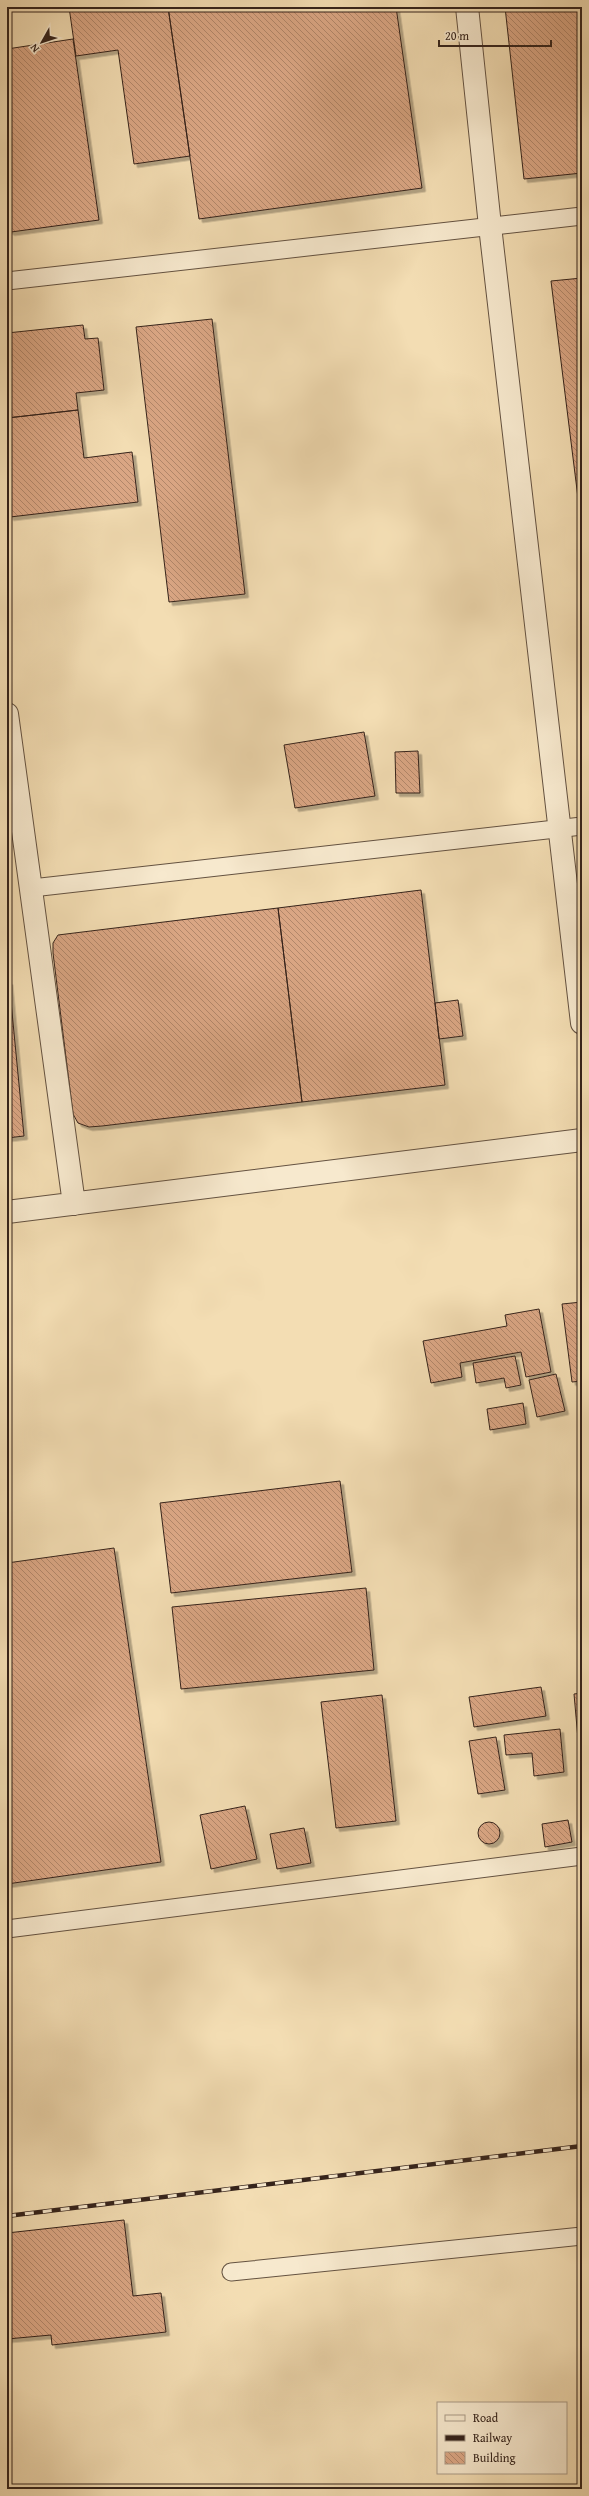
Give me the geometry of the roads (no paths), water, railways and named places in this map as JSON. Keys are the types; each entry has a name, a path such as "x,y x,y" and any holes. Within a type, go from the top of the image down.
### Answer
{"street":[{"path":"467,7 490,226 582,1023"},
{"path":"7,714 74,1204"},
{"path":"7,1212 582,1140"}],"lane":[{"path":"7,281 582,216"},
{"path":"32,888 582,826"},
{"path":"7,1929 582,1856"},
{"path":"231,2272 582,2236"}],"railway":[{"path":"7,2216 582,2146"}]}
